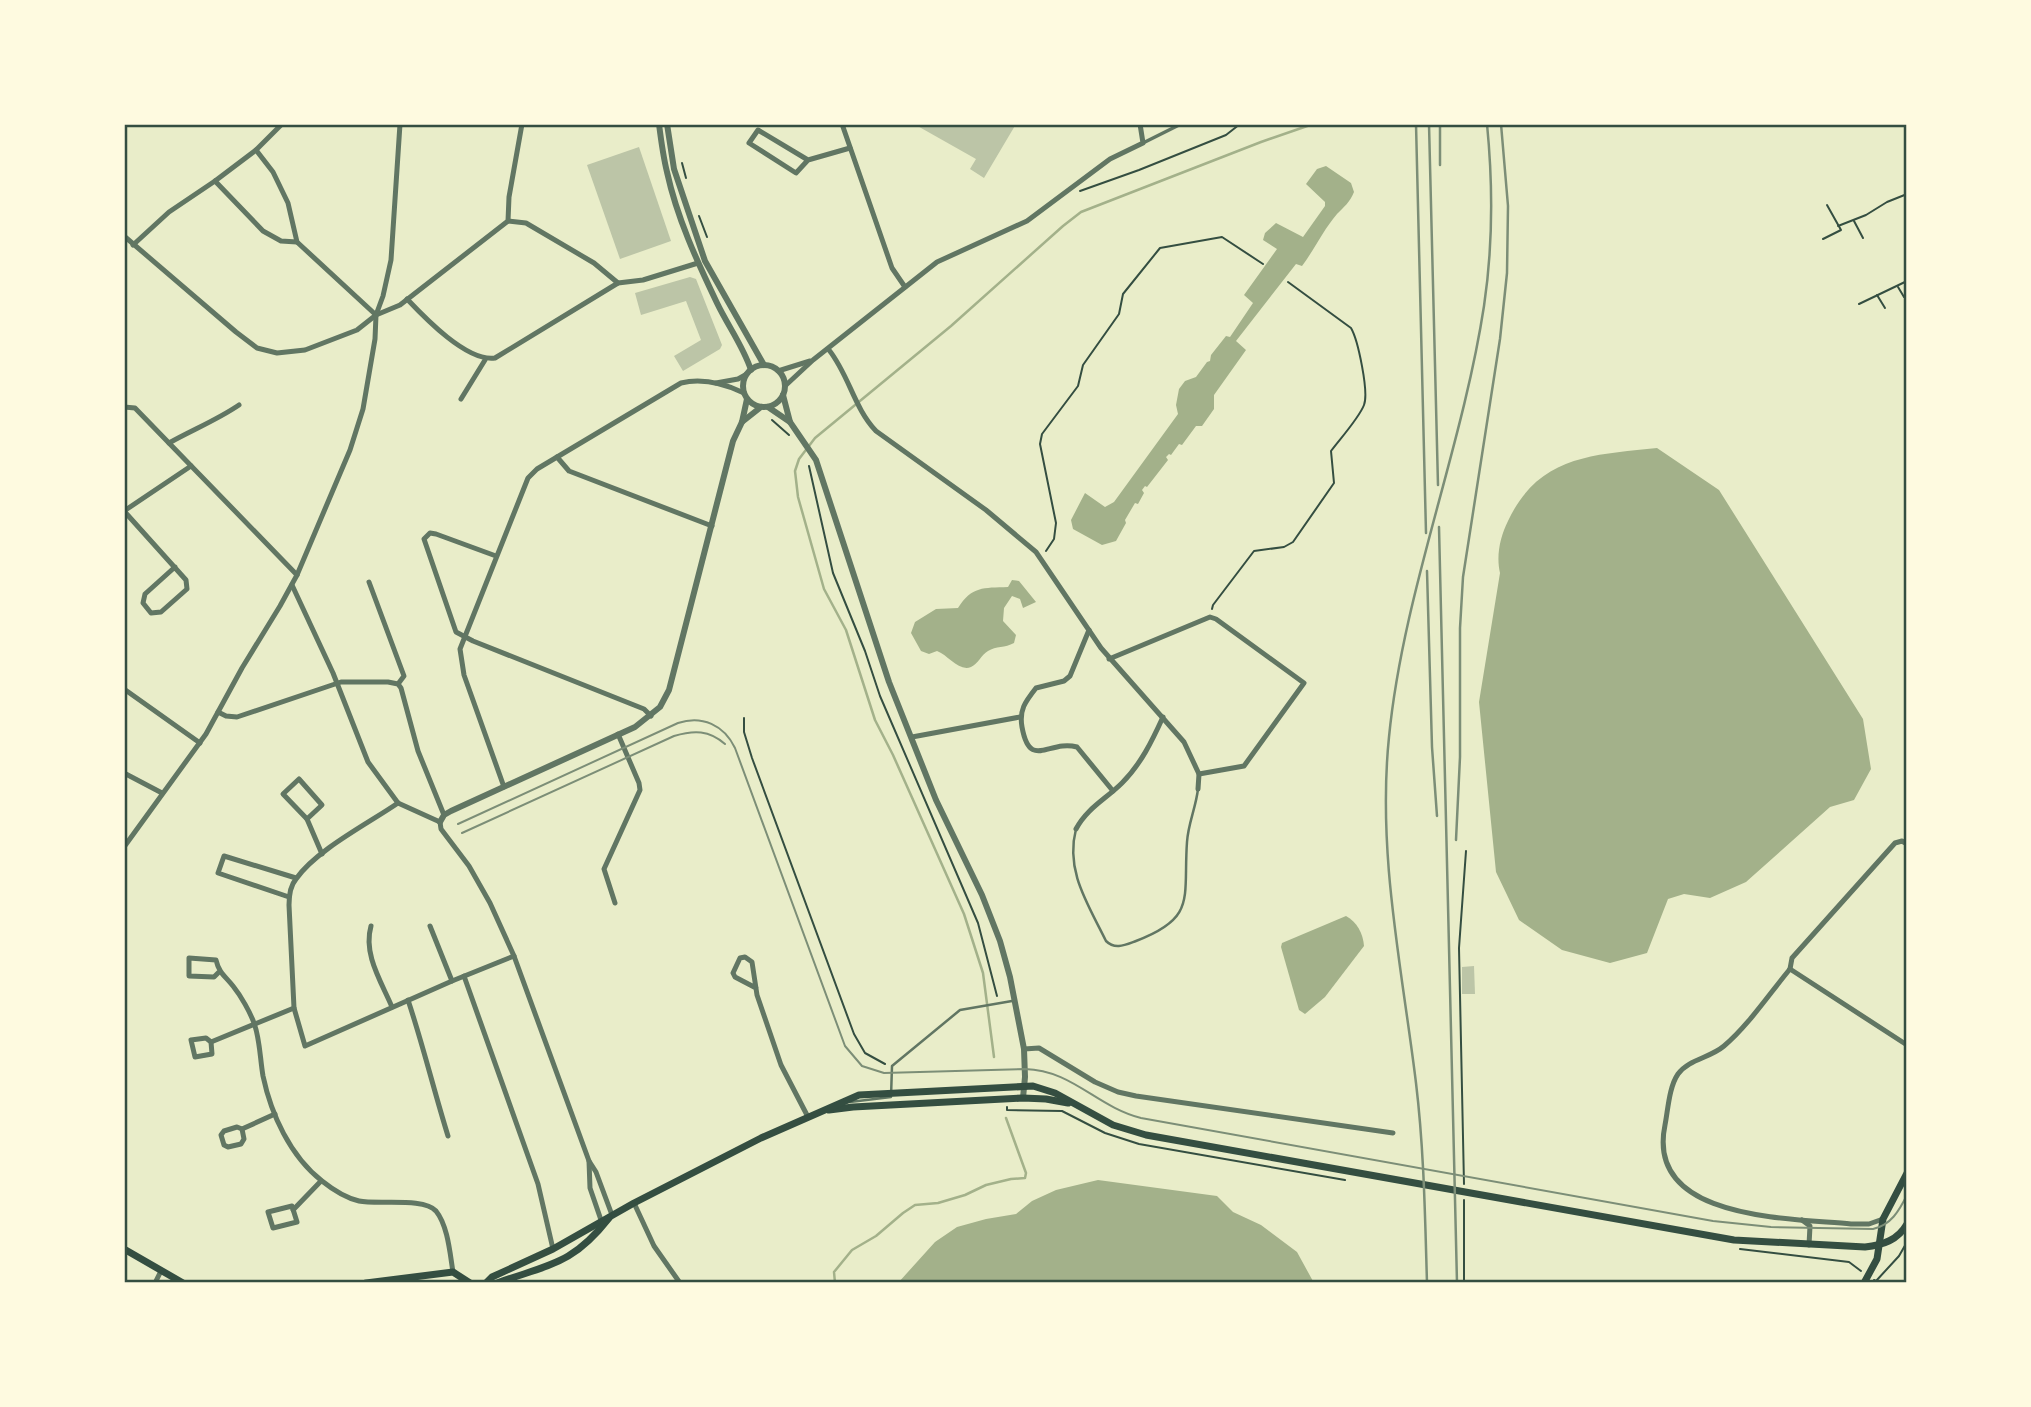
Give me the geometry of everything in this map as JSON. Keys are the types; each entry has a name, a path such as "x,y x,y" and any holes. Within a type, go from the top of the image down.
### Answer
{"main road":[{"path":"486,1283 492,1277 552,1249 612,1214 808,1117 859,1095 891,1091 1025,1086 1048,1090 1113,1125 1146,1135 1734,1240 1880,1246 1905,1232 1907,1224"},
{"path":"820,1112 838,1108 1023,1098 1046,1098 1076,1105"},
{"path":"1864,1283 1877,1259 1883,1219 1907,1173"},
{"path":"497,1283 572,1255 595,1236 612,1214"},
{"path":"124,1249 183,1283"},
{"path":"366,1283 453,1272 470,1283"}],"street":[{"path":"133,245 169,212 256,150 282,124"},
{"path":"124,846 200,743 298,575 350,450 363,409 375,339 376,315 391,260 400,124"},
{"path":"508,221 509,197 522,124"},
{"path":"659,124 666,172 679,214 702,262 764,365 778,371 813,360"},
{"path":"612,1214 589,1161 514,956 490,903 441,829 440,822 444,815 651,716 660,707 669,690 733,441 742,422 746,396 744,379 749,372 747,356 720,310 702,262 674,169 667,124"},
{"path":"842,124 892,268 905,287"},
{"path":"1140,124 1143,143"},
{"path":"742,422 780,400 785,386 813,360 829,350 937,261 1027,221 1110,159 1181,124"},
{"path":"808,160 758,130 750,143 796,173 808,160 850,148"},
{"path":"256,150 273,172 288,203 297,242 376,315"},
{"path":"215,181 263,231 281,241 297,242"},
{"path":"124,236 257,348 278,353 305,350 358,330 376,315 391,310 407,299 508,221 526,223 594,263 618,283"},
{"path":"407,299 438,332 485,360 495,359 618,283 643,280 702,262"},
{"path":"829,350 839,362 856,399 876,431 986,510 1042,558 1110,659 1184,742 1199,775 1198,789"},
{"path":"461,399 485,360"},
{"path":"504,787 461,663 460,649 528,478 556,457 681,383 716,383 738,379 764,365"},
{"path":"778,371 785,386"},
{"path":"716,383 746,396 790,422"},
{"path":"783,395 790,422 816,460 889,682 936,800 982,895 999,942 1016,1000 1024,1049 1023,1098"},
{"path":"169,443 193,429 219,419 239,405"},
{"path":"124,407 135,408 298,575"},
{"path":"556,457 569,471 712,526"},
{"path":"175,567 145,594 143,603 151,613 161,612 187,589 186,580 175,567 124,510 191,466"},
{"path":"496,556 436,534 430,533 424,539 456,632 644,709 651,716"},
{"path":"369,582 404,676 398,684"},
{"path":"292,585 337,683 368,762 398,803 440,822"},
{"path":"1110,659 1210,617 1304,683 1244,766 1199,775"},
{"path":"1088,630 1070,676 1064,681 1036,688 1021,709 1020,717 1028,748 1035,751 1077,747 1113,791"},
{"path":"218,712 237,717 337,683 398,684 418,751 444,815"},
{"path":"124,689 200,743"},
{"path":"912,737 1020,717"},
{"path":"1076,829 1088,810 1113,791 1141,760 1163,717"},
{"path":"615,903 604,869 640,790 618,734"},
{"path":"124,774 162,793"},
{"path":"307,819 322,805 299,779 282,793 307,819 323,854"},
{"path":"398,803 323,854 296,878 289,897 294,1008 305,1046 514,956"},
{"path":"1883,1219 1864,1225 1799,1219 1741,1212 1710,1202 1681,1186 1674,1176 1663,1145 1671,1096 1679,1073 1689,1064 1726,1044 1790,969 1792,958 1895,843 1899,841 1907,844"},
{"path":"289,897 218,873 224,856 296,878"},
{"path":"429,926 452,981"},
{"path":"372,930 367,940 369,954 392,1007"},
{"path":"756,988 733,973 740,958 745,957 752,962 756,988 781,1065 808,1117"},
{"path":"219,972 215,977 189,976 189,958 216,960 219,972 233,987 255,1024 263,1074 275,1114 299,1158 321,1181 355,1200 375,1204 418,1203 431,1206 443,1225 453,1272"},
{"path":"1790,969 1907,1045"},
{"path":"464,976 538,1184 552,1249"},
{"path":"408,1000 422,1040 447,1136"},
{"path":"211,1042 294,1008"},
{"path":"206,1038 211,1042 212,1054 195,1057 191,1040 206,1038"},
{"path":"1024,1049 1039,1048 1095,1082 1118,1092 1393,1133"},
{"path":"242,1129 244,1139 241,1144 229,1147 223,1144 221,1135 224,1131 237,1127 242,1129 275,1114"},
{"path":"589,1161 590,1188 601,1220"},
{"path":"293,1210 321,1181"},
{"path":"634,1203 654,1246 680,1283"},
{"path":"292,1206 293,1210 297,1222 273,1228 268,1212 292,1206"},
{"path":"1799,1219 1810,1226 1809,1245"},
{"path":"155,1283 161,1271"}],"lane":[{"path":"1076,829 1072,847 1075,877 1109,945 1120,946 1159,932 1181,911 1186,889 1187,838 1198,789"},
{"path":"838,1108 852,1102 891,1097 892,1066 960,1010 1016,1000"}],"path":[{"path":"1072,187 1083,191 1094,187 1226,135 1240,124"},
{"path":"679,154 686,179"},
{"path":"1838,226 1907,194"},
{"path":"1823,239 1841,230 1827,205"},
{"path":"698,214 707,237"},
{"path":"1853,220 1863,238"},
{"path":"1042,558 1054,539 1056,523 1040,444 1042,434 1078,386 1083,365 1119,314 1124,294 1160,248 1222,237 1263,264"},
{"path":"1210,617 1213,605 1254,551 1284,547 1293,542 1334,484 1331,451 1364,405 1365,395 1356,337 1350,328 1288,282"},
{"path":"1859,303 1907,282"},
{"path":"1898,286 1904,298"},
{"path":"1876,295 1885,308"},
{"path":"771,419 789,436"},
{"path":"808,460 833,573 880,696 978,923 997,997"},
{"path":"744,718 744,732 752,758 854,1034 865,1053 892,1066"},
{"path":"1464,1183 1459,948 1466,851"},
{"path":"1007,1110 1015,1110"},
{"path":"1464,1196 1464,1283"},
{"path":"1876,1281 1899,1256 1907,1242"}],"shaded area":[{"path":"1326,166 1351,183 1354,192 1302,266 1296,264 1236,341 1246,350 1214,395 1214,409 1202,426 1196,426 1182,445 1179,444 1171,455 1166,457 1168,460 1142,490 1144,493 1125,520 1126,523 1116,541 1102,545 1073,529 1071,520 1085,493 1105,507 1114,502 1178,414 1176,405 1179,389 1185,381 1196,377 1210,361 1211,355 1226,336 1230,337 1253,303 1244,295 1277,249 1263,240 1265,233 1276,223 1303,237 1325,206 1325,202 1306,184 1317,169"},
{"path":"1657,448 1719,490 1863,719 1871,769 1854,800 1830,807 1746,882 1710,898 1684,894 1668,899 1647,953 1610,963 1562,950 1519,920 1496,872 1479,702 1500,573 1499,547 1505,527 1521,499 1535,483 1570,462 1611,453"},
{"path":"1012,580 1019,581 1036,602 1023,608 1020,599 1012,596 1004,608 1003,621 1016,635 1014,643 988,651 973,666 967,668 937,651 929,654 921,651 911,633 915,622 936,609 958,608 973,592 1008,587"},
{"path":"1346,916 1359,928 1364,946 1325,997 1305,1014 1299,1010 1282,943"},
{"path":"1098,1180 1217,1196 1233,1212 1261,1225 1297,1252 1314,1283 898,1283 935,1242 957,1227 1016,1214 1032,1201 1056,1190"}],"building":[{"path":"914,124 1016,124 984,178 970,169 976,159"},
{"path":"639,147 671,241 620,259 587,165"},
{"path":"690,277 696,279 722,345 720,349 683,371 674,356 701,340 686,301 641,315 635,293"},
{"path":"1474,966 1475,994 1462,994 1462,967"}],"waterway":[{"path":"994,1057 983,973 964,914 875,720 846,630 824,589 798,497 795,471 799,459 815,438 951,326 1081,212 1313,124"},
{"path":"835,1283 834,1272 852,1250 876,1236 915,1205 938,1203 986,1185 1025,1178 1026,1173 1006,1118"}],"tram line":[{"path":"458,824 678,723 704,721 725,733 735,748 845,1046 862,1066 884,1073 1025,1069 1042,1071 1071,1082 1111,1106 1141,1118 1713,1221 1771,1227 1873,1229 1890,1221 1907,1195"},
{"path":"462,833 674,736 701,733 713,736 725,744"}],"railway":[{"path":"1416,124 1426,533"},
{"path":"1429,124 1438,485"},
{"path":"1440,124 1440,165"},
{"path":"1427,1283 1421,1133 1393,911 1386,824 1386,781 1396,683 1407,629 1462,414 1484,306 1491,215 1487,124"},
{"path":"1456,840 1463,577 1500,339 1507,273 1508,206 1501,124"},
{"path":"1439,527 1457,1283"},
{"path":"1427,571 1432,747 1437,816"}]}
